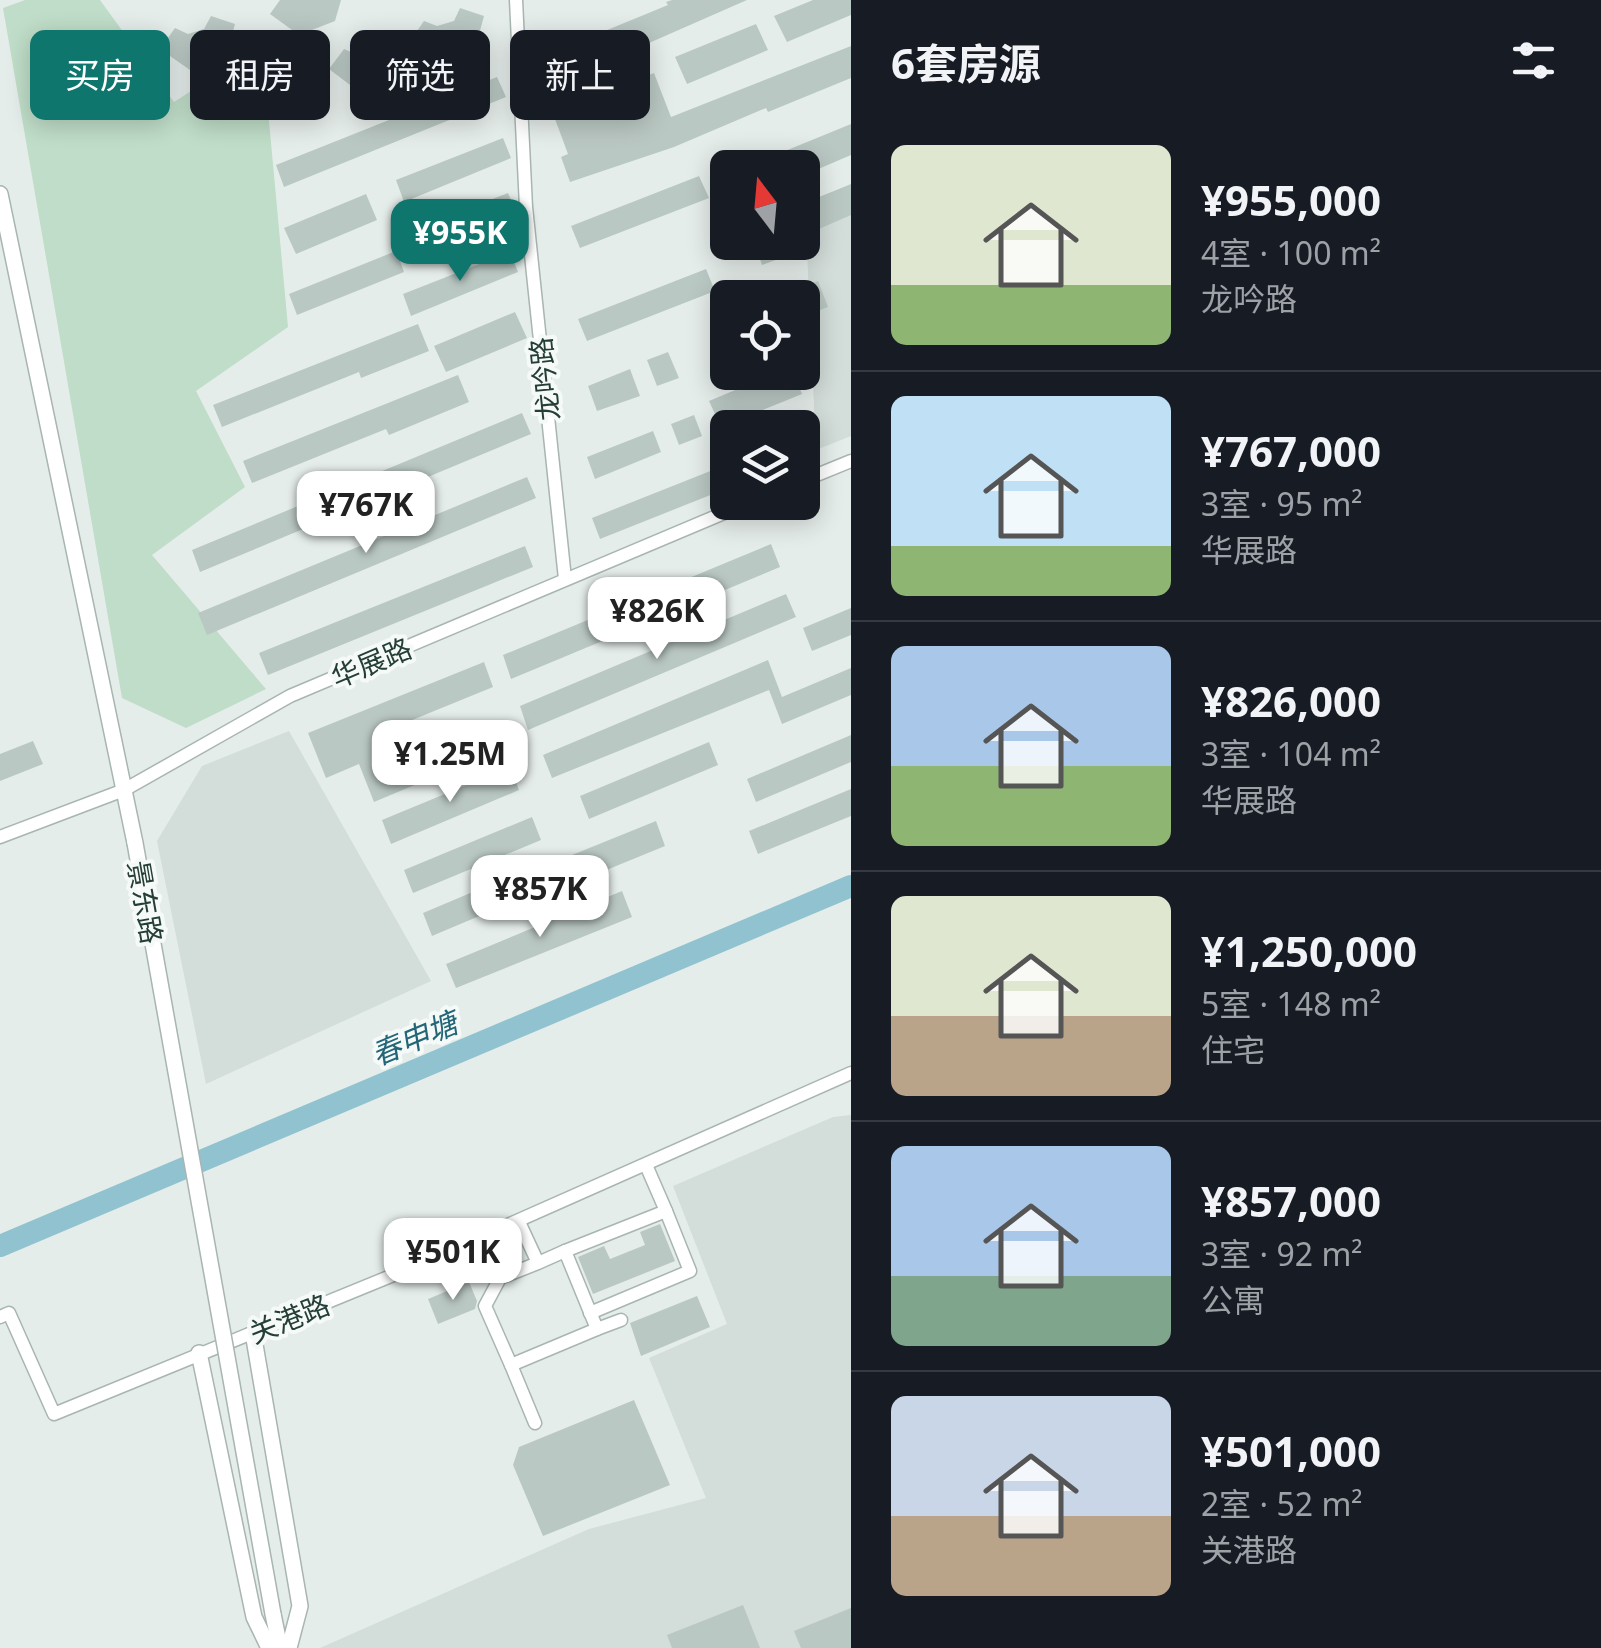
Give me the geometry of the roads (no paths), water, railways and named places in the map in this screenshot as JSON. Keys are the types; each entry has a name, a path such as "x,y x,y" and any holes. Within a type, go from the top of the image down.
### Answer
{"street":[{"name":"龙吟路","path":"516,0 526,207 565,579"},
{"name":"景东路","path":"0,194 135,842 280,1648"},
{"path":"820,473 851,460"},
{"name":"华展路","path":"0,837 124,790 290,696 710,519"},
{"name":"关港路","path":"0,1317 9,1313 54,1414 519,1222 851,1073"},
{"path":"590,1313 690,1271 646,1165"},
{"path":"535,1423 485,1306 500,1278 666,1211"},
{"path":"519,1222 538,1262"},
{"path":"566,1251 597,1329"},
{"path":"511,1365 621,1320"},
{"path":"252,1333 300,1606 289,1648"},
{"path":"200,1354 254,1616 269,1648"}],"waterway":[{"name":"春申塘","path":"0,1246 851,886"}]}
